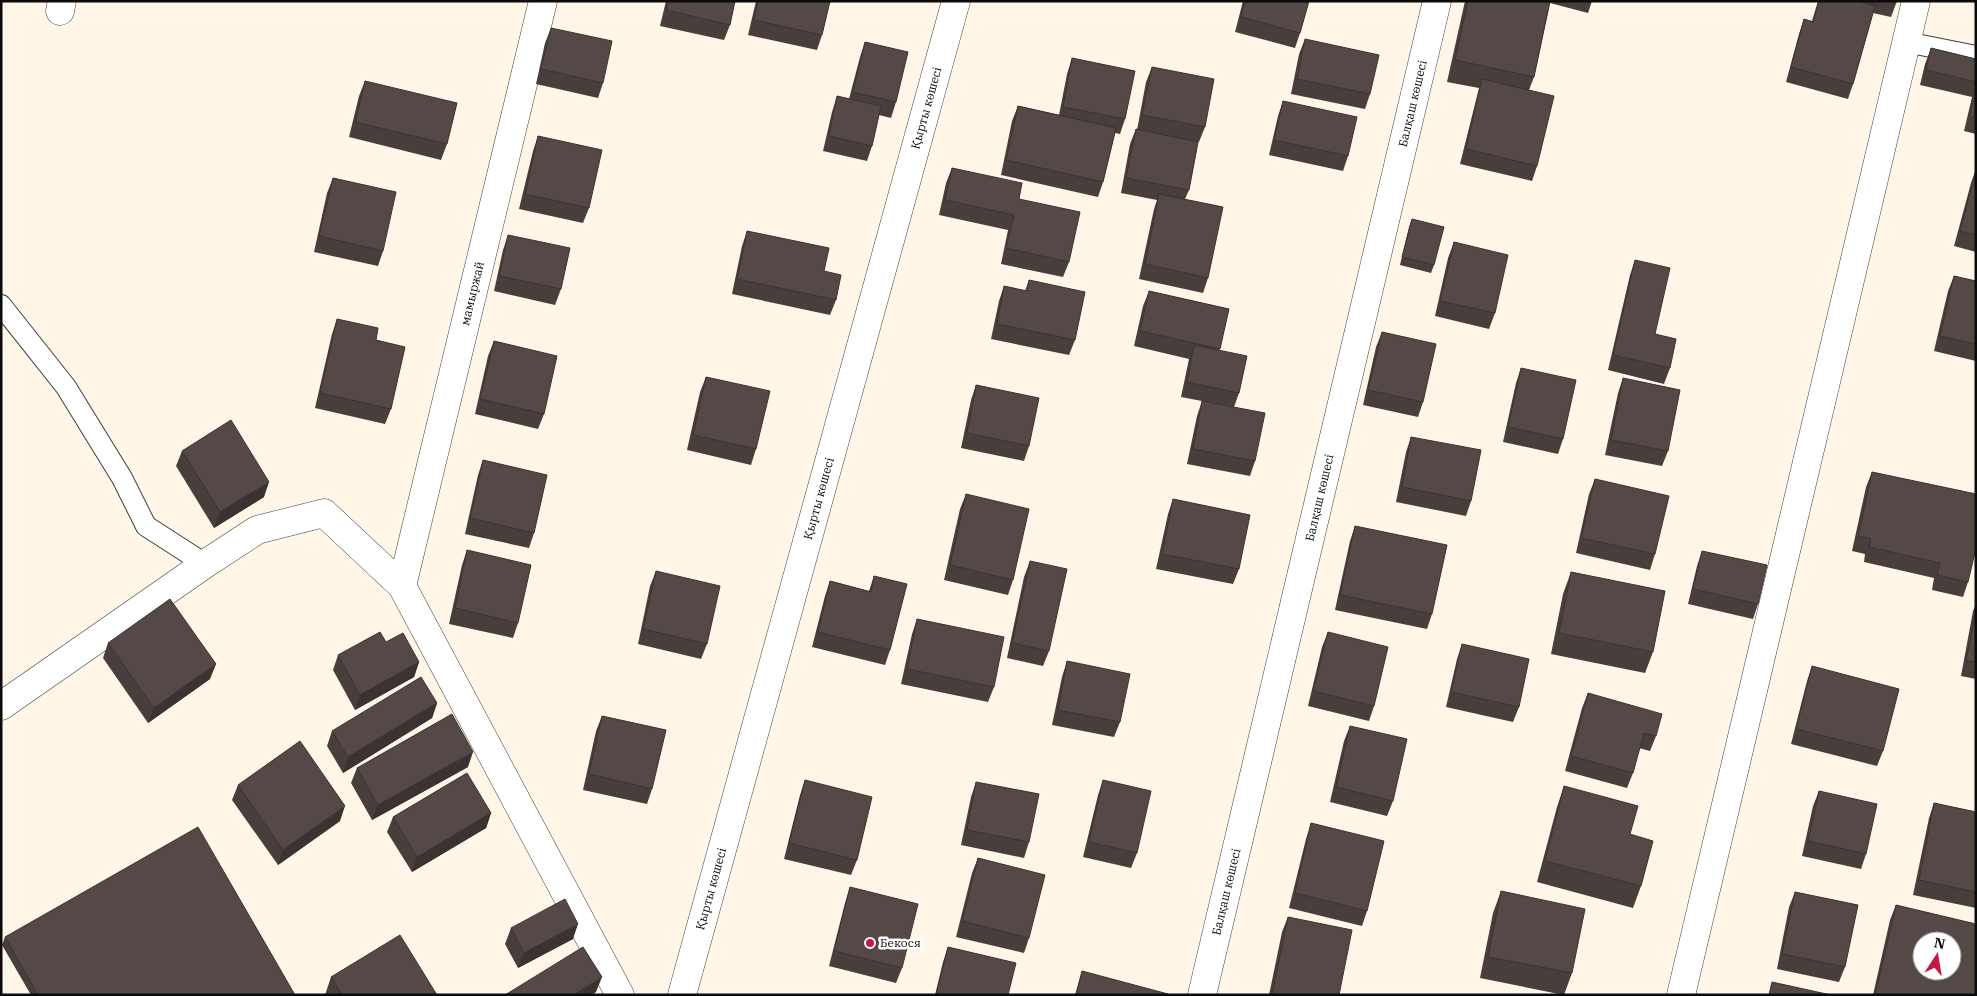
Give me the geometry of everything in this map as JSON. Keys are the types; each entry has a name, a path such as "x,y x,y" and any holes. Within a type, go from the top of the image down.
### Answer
{"street":[{"name":"мамыржай","path":"402,586 544,1"},
{"name":"Қырты көшесі","path":"682,995 956,1"},
{"name":"Балқаш көшесі","path":"1202,995 1437,1"},
{"path":"1680,995 1916,1"},
{"path":"1,706 257,530 324,513 402,586 620,995"}],"lane":[{"path":"1906,42 1976,56"},
{"path":"1,305 66,387 122,478 146,526 205,564"}],"building":[{"path":"668,1 735,1 730,25 666,10"},
{"path":"758,1 830,1 822,35 754,20"},
{"path":"1245,1 1309,1 1300,33 1241,17"},
{"path":"1468,1 1550,1 1534,77 1455,60"},
{"path":"1819,1 1857,1 1875,6 1853,84 1791,67 1804,19 1813,22"},
{"path":"551,28 612,41 603,83 541,69"},
{"path":"1305,39 1379,55 1370,94 1297,79"},
{"path":"865,42 908,52 896,102 853,92"},
{"path":"1931,48 1976,59 1976,82 1926,70"},
{"path":"1072,58 1135,71 1125,119 1063,107"},
{"path":"1152,67 1214,79 1205,127 1142,115"},
{"path":"1482,79 1554,96 1537,166 1466,149"},
{"path":"365,81 457,103 447,144 355,122"},
{"path":"1976,90 1976,117 1969,116"},
{"path":"837,96 881,106 872,146 829,136"},
{"path":"1283,101 1357,117 1348,156 1274,140"},
{"path":"1018,106 1116,128 1103,182 1006,160"},
{"path":"1136,129 1198,142 1189,190 1126,178"},
{"path":"538,136 602,150 589,208 525,194"},
{"path":"952,168 1022,183 1019,199 1080,212 1069,262 1006,248 1014,215 945,200"},
{"path":"1976,170 1976,235 1960,231"},
{"path":"333,178 396,192 383,251 319,236"},
{"path":"1159,194 1223,207 1208,278 1145,264"},
{"path":"1412,219 1444,227 1434,265 1402,257"},
{"path":"747,231 829,248 824,271 841,275 836,300 737,279"},
{"path":"508,235 570,248 561,289 499,276"},
{"path":"1454,242 1508,255 1495,313 1440,301"},
{"path":"1635,260 1670,268 1655,334 1676,339 1670,368 1613,355"},
{"path":"1954,276 1976,281 1976,344 1940,336"},
{"path":"1029,280 1085,292 1075,340 997,324 1004,286 1027,291"},
{"path":"1149,291 1229,309 1220,349 1140,331"},
{"path":"337,319 378,328 376,340 405,347 391,409 320,393"},
{"path":"1382,332 1436,344 1423,402 1368,390"},
{"path":"494,341 557,356 544,414 480,399"},
{"path":"1194,345 1247,356 1239,393 1187,382"},
{"path":"1521,368 1576,380 1563,439 1508,427"},
{"path":"706,377 770,391 756,449 693,435"},
{"path":"1623,378 1680,390 1668,451 1611,440"},
{"path":"976,385 1039,398 1029,446 967,433"},
{"path":"1202,401 1265,413 1255,461 1193,449"},
{"path":"231,420 269,482 220,512 182,451"},
{"path":"1411,437 1481,450 1471,501 1402,487"},
{"path":"483,460 547,475 534,533 470,518"},
{"path":"1872,472 1976,494 1976,548 1968,582 1937,575 1940,563 1869,547 1871,539 1858,536"},
{"path":"1595,479 1669,496 1655,554 1581,538"},
{"path":"966,494 1029,509 1013,580 950,565"},
{"path":"1173,499 1250,515 1239,569 1162,554"},
{"path":"1355,526 1447,545 1432,614 1340,595"},
{"path":"467,550 531,565 518,623 455,608"},
{"path":"1702,551 1767,565 1758,604 1693,589"},
{"path":"1030,561 1067,569 1049,651 1012,643"},
{"path":"656,571 720,586 707,644 643,629"},
{"path":"1571,572 1665,591 1653,652 1559,633"},
{"path":"874,576 907,584 890,650 818,632 830,581 871,592"},
{"path":"170,599 216,664 154,708 108,643"},
{"path":"1976,611 1976,662 1966,661"},
{"path":"917,619 1004,637 994,687 907,669"},
{"path":"380,632 386,642 403,633 419,662 360,695 338,655"},
{"path":"1328,632 1388,647 1374,706 1313,691"},
{"path":"1462,644 1529,659 1519,707 1451,692"},
{"path":"1067,661 1130,674 1120,722 1058,710"},
{"path":"1812,666 1899,689 1883,751 1796,729"},
{"path":"421,677 437,703 348,757 332,731"},
{"path":"1588,693 1662,714 1656,736 1644,733 1633,773 1571,756"},
{"path":"452,714 473,752 378,805 357,768"},
{"path":"602,716 666,730 652,789 589,774"},
{"path":"1350,726 1407,739 1393,801 1336,787"},
{"path":"300,741 345,806 283,850 238,785"},
{"path":"467,773 491,813 417,857 393,817"},
{"path":"805,780 872,797 857,860 789,843"},
{"path":"1103,780 1151,791 1137,853 1089,842"},
{"path":"976,782 1039,794 1029,842 967,830"},
{"path":"1564,786 1638,806 1630,834 1653,841 1641,886 1545,861"},
{"path":"1819,791 1877,804 1866,854 1808,841"},
{"path":"1934,803 1976,812 1976,892 1919,880"},
{"path":"1311,823 1384,841 1367,911 1295,893"},
{"path":"198,827 295,995 38,995 5,937"},
{"path":"978,858 1045,875 1029,938 962,921"},
{"name":"Бекося","path":"850,887 918,904 902,968 834,951"},
{"path":"1501,891 1585,909 1572,973 1488,957"},
{"path":"1795,892 1858,905 1845,967 1782,954"},
{"path":"565,899 578,924 524,953 511,928"},
{"path":"1896,905 1976,924 1976,995 1875,995"},
{"path":"1288,917 1352,930 1339,995 1272,995"},
{"path":"400,935 437,995 342,995 331,977"},
{"path":"583,947 602,977 573,995 505,995"},
{"path":"948,947 1016,963 1008,995 936,995"},
{"path":"1082,971 1168,994 1168,995 1076,995"},
{"path":"1772,982 1831,995 1769,995"}],"place":[{"name":"Бекося","path":"870,943"}]}
